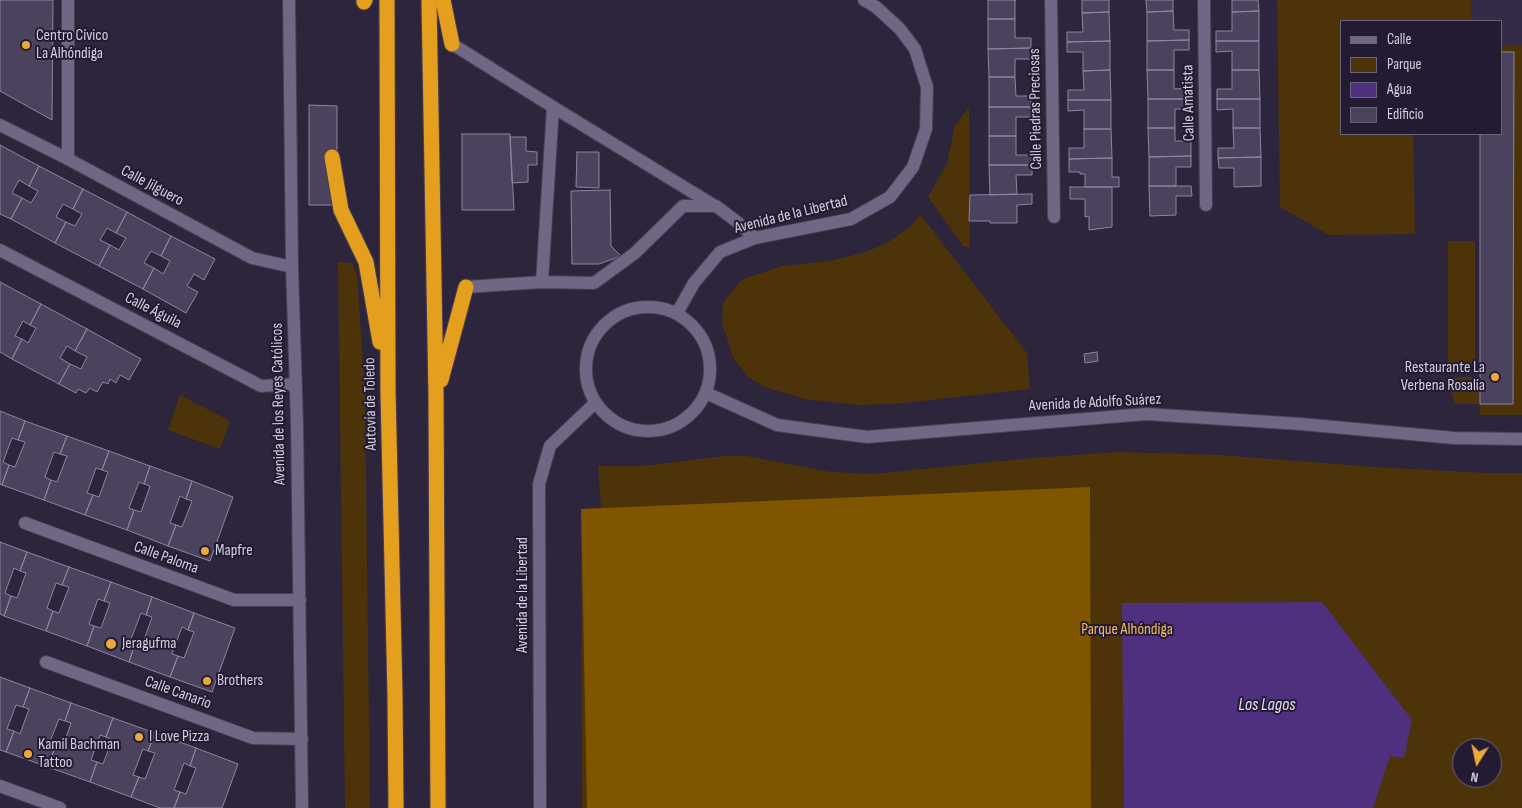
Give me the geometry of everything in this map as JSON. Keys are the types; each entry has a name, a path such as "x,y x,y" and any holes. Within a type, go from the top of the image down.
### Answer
{"highway":[{"name":"Autovía de Toledo","path":"387,0 388,392 396,808"},
{"path":"429,0 436,395 438,808"},
{"path":"443,0 452,44"},
{"path":"332,157 341,210 366,262 388,392"},
{"path":"436,395 466,287"}],"street":[{"path":"68,0 68,159"},
{"name":"Avenida de los Reyes Católicos","path":"289,0 302,808"},
{"name":"Avenida de la Libertad","path":"677,313 694,283 720,252 755,238 852,219 890,197 912,167 926,128 927,87 915,49 900,29 876,7 864,0"},
{"name":"Calle Piedras Preciosas","path":"1051,0 1054,218"},
{"name":"Calle Amatista","path":"1204,0 1206,205"},
{"path":"452,44 716,206 755,238"},
{"path":"542,282 553,107"},
{"name":"Calle Jilguero","path":"0,124 252,258 292,267"},
{"path":"466,287 542,282 594,283 635,253 683,206 716,206"},
{"name":"Calle Águila","path":"0,250 260,386 295,384"},
{"path":"640,307 658,307 677,313 698,331 706,344 710,357 711,375 706,393 699,406 689,416 674,426 654,432 634,430 614,422 595,402 586,380 586,355 594,337 607,321 623,311 640,307"},
{"name":"Avenida de Adolfo Suárez","path":"706,393 777,425 867,437 1146,414 1301,424 1454,438 1522,439"},
{"name":"Avenida de la Libertad","path":"540,808 539,484 550,446 595,402"},
{"name":"Calle Paloma","path":"24,523 234,600 300,600"},
{"name":"Calle Canario","path":"46,662 253,738 302,739"},
{"path":"0,786 60,808"}],"shaded area":[{"path":"1471,0 1522,0 1522,45 1502,45 1502,20 1471,20"},
{"path":"1090,487 1091,808 587,808 581,509"}],"green space":[{"path":"1277,0 1471,0 1471,20 1340,20 1340,135 1413,135 1415,234 1329,235 1280,207"},
{"path":"1502,45 1522,45 1522,415 1480,415 1479,404 1455,404 1448,383 1448,377 1480,377 1480,135 1502,135"},
{"path":"969,107 970,247 964,247 928,197 947,163 955,126"},
{"path":"920,214 1027,353 1030,389 893,404 859,405 804,399 765,387 748,377 734,359 722,323 723,303 741,280 782,266 829,261 866,252 887,243 913,224"},
{"path":"1448,241 1475,241 1475,364 1448,364"},
{"path":"338,262 352,263 357,275 365,391 370,808 345,808"},
{"path":"180,395 230,421 220,449 168,430"},
{"name":"Parque Alhóndiga","path":"1118,452 1220,455 1374,467 1522,473 1522,808 582,808 581,509 601,508 598,466 643,466 724,456 746,456 831,472 873,474 1032,458"}],"water":[{"name":"Los Lagos","path":"1322,602 1412,720 1404,758 1390,756 1373,808 1124,808 1122,603"}],"building":[{"name":"Centro Cívico La Alhóndiga","path":"0,0 53,0 52,120 0,91"},
{"path":"988,0 1015,0 1015,19 988,19"},
{"path":"1082,0 1109,0 1109,12 1082,13"},
{"path":"1146,0 1173,0 1173,11 1147,12"},
{"path":"1232,0 1258,0 1259,11 1232,12"},
{"path":"1173,11 1174,30 1189,30 1189,40 1147,41 1147,12"},
{"path":"1259,11 1259,41 1216,41 1216,31 1232,31 1232,12"},
{"path":"1109,12 1110,41 1067,42 1067,32 1083,32 1082,13"},
{"path":"988,19 1015,19 1015,38 1031,38 1031,48 988,49"},
{"path":"1189,40 1189,50 1174,50 1174,70 1147,70 1147,41"},
{"path":"1110,41 1110,70 1083,71 1083,52 1067,52 1067,42"},
{"path":"1216,41 1259,41 1259,70 1232,70 1232,51 1216,52"},
{"path":"1031,48 1031,59 1015,59 1015,77 989,77 988,49"},
{"path":"1502,52 1514,52 1513,404 1480,404 1480,135 1502,135"},
{"path":"1110,70 1111,100 1068,100 1068,90 1084,90 1083,71"},
{"path":"1147,70 1174,70 1174,89 1190,88 1190,99 1148,99"},
{"path":"1232,70 1259,70 1260,99 1217,99 1217,89 1232,89"},
{"path":"989,77 1015,77 1016,96 1031,96 1031,107 989,107"},
{"path":"1148,99 1190,99 1190,109 1175,109 1175,128 1148,128"},
{"path":"1217,99 1260,99 1260,128 1233,128 1233,109 1217,110"},
{"path":"1068,100 1111,100 1111,129 1084,129 1084,110 1068,111"},
{"path":"309,105 337,106 337,205 309,205"},
{"path":"989,107 1031,107 1031,117 1016,117 1016,136 989,136"},
{"path":"1148,128 1175,128 1175,141 1191,141 1191,156 1149,157"},
{"path":"1233,128 1260,128 1261,157 1218,158 1218,148 1234,148"},
{"path":"1084,129 1111,129 1112,158 1069,159 1069,148 1084,148"},
{"path":"462,134 510,134 514,210 462,210"},
{"path":"989,136 1016,136 1016,155 1031,155 1032,165 989,165"},
{"path":"510,137 526,137 526,151 537,152 537,165 528,165 528,182 512,183"},
{"path":"0,145 39,166 29,186 19,180 12,193 22,198 11,219 0,214"},
{"path":"577,152 599,152 599,188 576,187"},
{"path":"1191,156 1191,167 1176,167 1176,186 1149,186 1149,157"},
{"path":"1261,157 1261,186 1234,187 1234,168 1219,168 1218,158"},
{"path":"1112,158 1112,177 1119,177 1119,187 1085,187 1085,174 1069,172 1069,159"},
{"path":"989,165 1032,165 1032,175 1016,175 1017,194 990,195"},
{"path":"39,166 83,189 73,209 63,204 56,217 66,222 55,243 11,219 22,198 31,203 38,191 29,186"},
{"path":"1149,186 1191,186 1192,196 1176,196 1176,215 1150,216"},
{"path":"1070,187 1112,187 1112,227 1089,230 1089,216 1085,217 1085,199 1070,199"},
{"path":"83,189 127,212 116,233 107,228 100,240 110,245 99,266 55,243 66,222 75,226 82,214 73,209"},
{"path":"610,190 611,246 621,256 599,264 572,264 571,191"},
{"path":"1032,194 1032,204 1017,205 1017,223 969,221 970,195"},
{"path":"127,212 171,236 161,256 151,251 144,263 154,268 143,289 99,266 110,245 119,250 126,238 116,233"},
{"path":"171,236 215,259 204,280 194,274 187,286 198,292 186,313 143,289 154,268 163,274 170,261 161,256"},
{"path":"0,282 41,304 30,325 23,321 15,336 22,339 12,359 0,352"},
{"path":"41,304 87,329 75,351 67,346 60,358 70,364 59,384 12,359 22,339 28,343 36,328 30,325"},
{"path":"87,329 141,359 129,380 120,375 116,383 110,379 108,384 103,382 97,392 90,388 86,393 78,389 76,393 59,384 70,364 81,369 87,357 75,351"},
{"path":"1097,352 1098,361 1085,363 1084,354"},
{"path":"0,411 25,421 18,440 12,438 3,462 9,465 2,485 0,484"},
{"path":"25,421 67,436 60,454 54,452 45,477 51,480 44,500 2,485 9,465 15,467 25,442 18,440"},
{"path":"67,436 109,451 102,470 96,468 87,493 93,495 85,515 44,500 51,480 57,482 67,456 60,454"},
{"path":"109,451 150,466 144,484 139,482 129,508 134,510 127,530 85,515 93,495 99,497 108,472 102,470"},
{"path":"150,466 192,481 186,499 180,496 170,523 176,525 168,546 127,530 134,510 141,512 150,486 144,484"},
{"path":"192,481 233,497 210,561 168,546 176,525 182,527 192,501 186,499"},
{"path":"0,542 27,552 20,571 14,568 5,593 11,596 4,616 0,614"},
{"path":"27,552 69,567 62,585 56,583 47,608 53,611 46,631 4,616 11,596 17,598 26,573 20,571"},
{"path":"69,567 111,582 104,601 98,599 89,624 94,626 87,646 46,631 53,611 59,613 69,587 62,585"},
{"path":"111,582 152,597 146,615 141,613 131,639 136,641 129,662 87,646 94,626 101,628 110,603 104,601"},
{"path":"152,597 194,613 188,630 182,627 172,654 178,656 170,677 129,662 136,641 143,643 152,617 146,615"},
{"path":"194,613 235,628 212,692 170,677 178,656 184,658 194,632 188,630"},
{"path":"0,677 30,688 23,707 16,705 7,729 14,731 6,752 0,750"},
{"path":"30,688 71,703 65,721 59,719 49,744 55,747 48,767 6,752 14,731 20,734 29,709 23,707"},
{"path":"71,703 113,718 106,737 100,735 91,760 97,762 90,782 48,767 55,747 62,749 71,723 65,721"},
{"path":"113,718 155,733 148,751 143,749 133,775 139,777 131,797 90,782 97,762 103,764 112,740 106,737"},
{"path":"155,733 196,748 190,766 184,763 174,790 180,792 174,808 160,808 131,797 139,777 145,779 155,753 148,751"},
{"path":"196,748 238,764 222,808 174,808 180,792 186,794 196,768 190,766"}],"place":[{"name":"Centro Cívico La Alhóndiga","path":"26,45"},
{"name":"Restaurante La Verbena Rosalía","path":"1495,377"},
{"name":"Mapfre","path":"205,551"},
{"name":"Jeragufma","path":"111,644"},
{"name":"Brothers","path":"207,681"},
{"name":"I Love Pizza","path":"139,737"},
{"name":"Kamil Bachman Tattoo","path":"28,754"}]}
